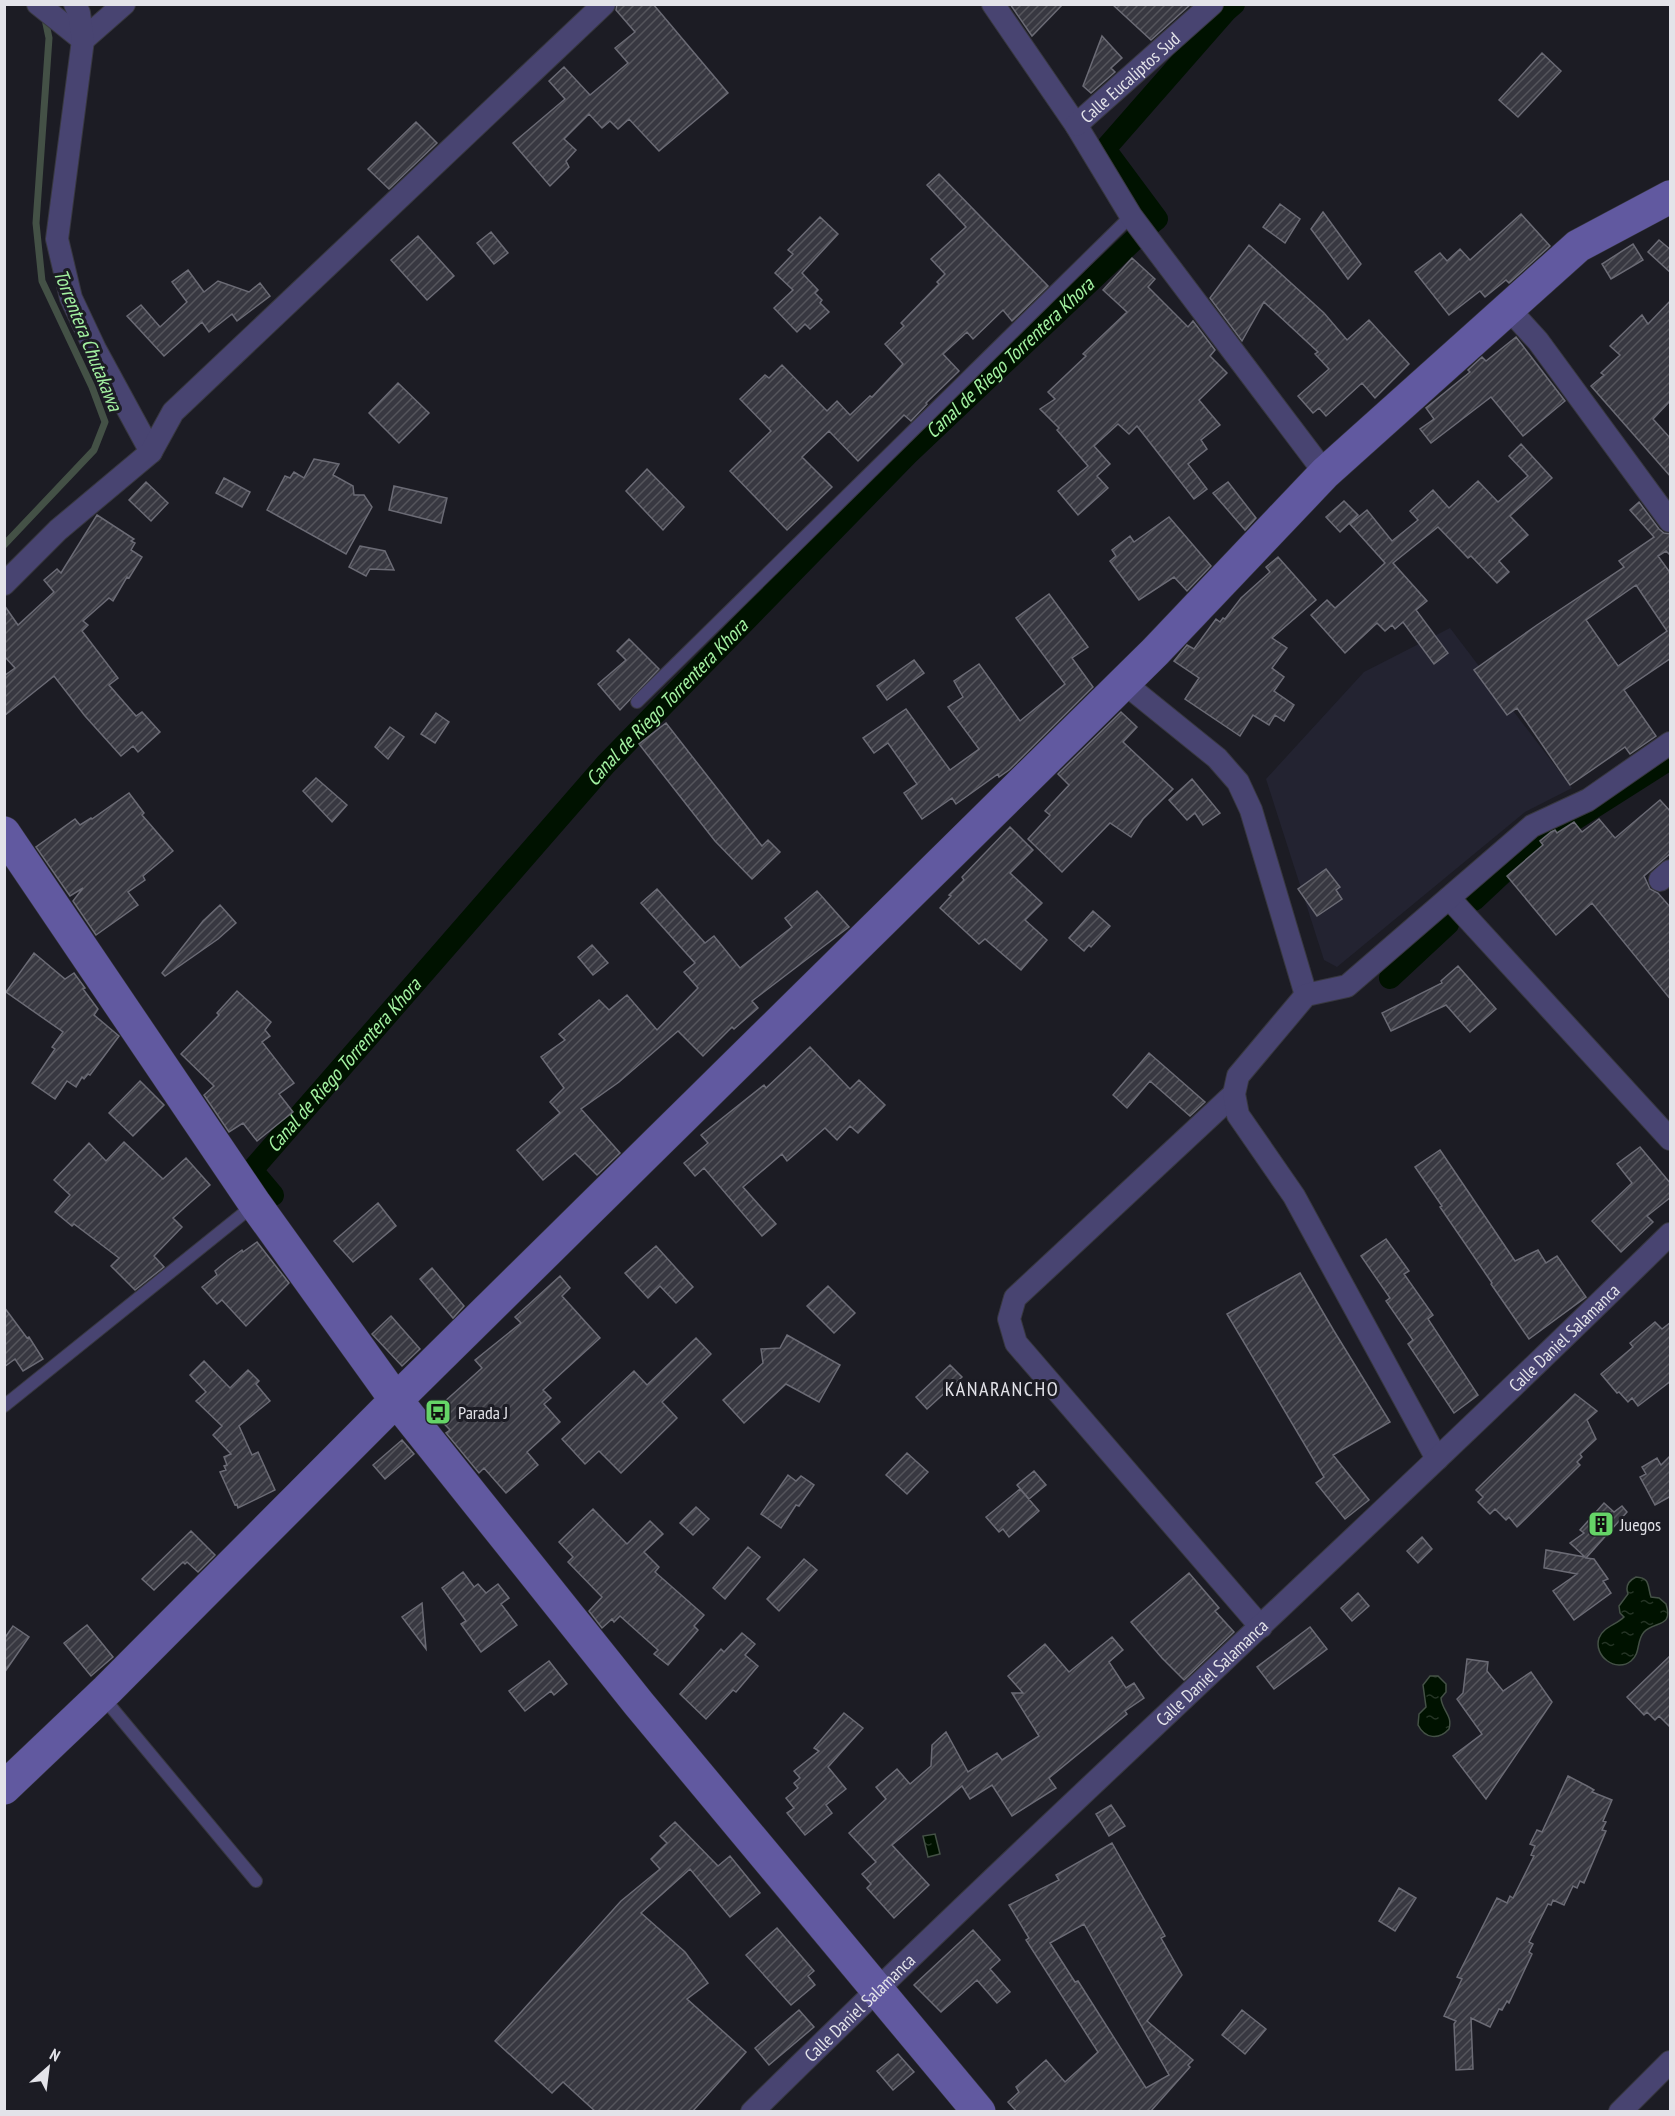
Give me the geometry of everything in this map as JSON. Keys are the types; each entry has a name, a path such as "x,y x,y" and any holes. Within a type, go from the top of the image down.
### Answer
{"main road":[{"path":"4,1788 102,1695 396,1400 1171,635 1325,473 1578,246 1671,196"},
{"path":"4,833 255,1204 396,1400 639,1704 979,2112"}],"street":[{"path":"38,4 83,40"},
{"path":"75,4 79,13 83,40 57,238 71,298 95,349 151,452"},
{"path":"83,40 124,4"},
{"path":"4,584 58,530 151,452 172,412 604,4"},
{"path":"993,4 1076,125 1131,216 1325,473"},
{"name":"Calle Eucaliptos Sud","path":"1076,125 1212,4"},
{"path":"1508,308 1538,341 1671,521"},
{"path":"1123,682 1217,758 1238,782 1251,810 1306,995"},
{"path":"1437,1459 1294,1196 1238,1115 1234,1094 1238,1076 1306,995 1347,986 1532,826 1588,800 1671,743"},
{"path":"1449,898 1671,1139"},
{"path":"1234,1094 1015,1298 1009,1319 1016,1343 1262,1627"},
{"name":"Calle Daniel Salamanca","path":"752,2112 877,1988 1520,1382 1671,1234"},
{"path":"1620,2112 1671,2062"}],"lane":[{"path":"637,702 1131,216"},
{"path":"4,1406 255,1204"},
{"path":"102,1695 256,1881"}],"shaded area":[{"path":"1450,628 1572,788 1525,812 1337,967 1324,960 1266,779 1364,672"}],"water":[{"path":"1636,1577 1648,1583 1651,1597 1659,1598 1666,1604 1667,1617 1662,1623 1644,1632 1631,1661 1619,1665 1613,1664 1607,1661 1599,1651 1599,1638 1603,1631 1624,1617 1620,1613 1619,1606 1628,1594 1628,1584"},
{"path":"1430,1676 1438,1676 1446,1684 1446,1692 1441,1698 1450,1724 1445,1733 1437,1736 1424,1733 1418,1725 1419,1714 1426,1707 1423,1685"},
{"path":"935,1834 940,1854 928,1857 923,1836"}],"building":[{"path":"617,4 653,4 728,93 659,151 629,119 618,129 610,121 602,128 589,114 564,139 576,150 566,161 569,167 550,186 513,143 565,99 549,81 564,67 590,95 628,63 615,48 635,32 616,10"},
{"path":"1010,4 1063,4 1032,36"},
{"path":"1112,4 1191,4 1151,40"},
{"path":"1102,36 1122,58 1111,68 1115,72 1091,93 1083,86"},
{"path":"1542,53 1561,71 1518,117 1499,100"},
{"path":"416,122 437,143 389,189 368,169"},
{"path":"939,174 1048,286 1012,321 1003,310 973,339 967,332 943,354 959,371 911,421 904,415 858,461 829,431 802,457 832,487 787,530 730,471 771,431 740,399 765,375 769,378 782,365 827,411 837,401 850,415 870,396 872,397 903,364 885,344 904,326 901,323 939,284 937,282 945,274 931,259 966,227 927,185"},
{"path":"1280,204 1300,219 1285,243 1263,227"},
{"path":"1323,212 1361,264 1348,279 1311,229"},
{"path":"1521,214 1550,246 1509,283 1506,280 1485,297 1480,291 1449,315 1415,272 1440,253 1447,261 1460,249 1470,260"},
{"path":"820,217 838,234 802,273 818,290 815,293 822,300 820,303 829,312 810,329 805,324 797,332 774,308 793,290 775,273 793,254 788,250"},
{"path":"491,232 508,253 494,264 477,243"},
{"path":"418,236 454,276 427,300 391,260"},
{"path":"1659,240 1671,250 1671,273 1648,252"},
{"path":"1633,244 1643,260 1611,279 1602,264"},
{"path":"1249,245 1324,313 1347,340 1369,320 1409,364 1375,398 1362,383 1326,416 1319,408 1313,413 1298,396 1329,369 1315,354 1318,352 1264,302 1242,341 1210,298"},
{"path":"1132,258 1155,279 1148,287 1188,327 1193,321 1215,350 1210,356 1227,373 1199,400 1220,425 1201,440 1207,449 1188,464 1207,489 1194,499 1137,426 1129,434 1118,424 1094,446 1110,464 1097,476 1108,488 1078,515 1058,491 1088,466 1057,430 1059,428 1040,409 1055,399 1048,392 1127,312 1103,290"},
{"path":"188,270 204,292 218,281 249,292 260,283 270,296 237,321 232,314 209,332 202,322 164,356 127,316 141,305 160,327 187,302 172,282"},
{"path":"1671,300 1671,400 1653,419 1671,439 1671,477 1591,386 1604,375 1601,373 1620,355 1610,346 1642,315 1648,324"},
{"path":"1516,337 1565,401 1523,436 1491,397 1431,443 1420,429 1434,419 1426,408 1470,372 1468,370 1482,357 1486,361"},
{"path":"398,383 429,413 399,443 369,413"},
{"path":"1521,444 1552,478 1510,516 1528,535 1499,561 1509,572 1497,583 1471,556 1468,558 1438,527 1393,563 1427,601 1416,610 1448,653 1434,664 1403,622 1395,629 1392,625 1385,631 1377,623 1345,653 1311,615 1327,600 1335,608 1385,563 1350,524 1367,510 1392,541 1418,520 1410,511 1433,490 1449,508 1478,481 1498,502 1528,476 1509,456"},
{"path":"314,459 339,464 333,475 353,486 354,495 364,495 372,507 346,554 267,510 285,476 290,478 294,472 304,478"},
{"path":"647,469 684,507 663,530 626,491"},
{"path":"224,478 250,492 242,507 216,493"},
{"path":"146,482 168,503 151,521 129,500"},
{"path":"1228,482 1256,518 1245,530 1213,493"},
{"path":"394,486 447,498 441,523 389,510"},
{"path":"1344,501 1358,515 1340,532 1326,517"},
{"path":"1639,502 1659,529 1671,534 1671,556 1666,551 1658,556 1671,574 1671,658 1624,690 1656,736 1630,754 1625,747 1570,785 1517,708 1507,715 1474,670 1624,567 1619,561 1654,537 1630,510","holes":["1636,585 1667,631 1618,666 1586,620"]},
{"path":"97,515 134,539 131,541 135,543 131,550 142,557 113,601 109,598 83,621 88,625 82,631 118,678 109,685 136,716 142,712 160,732 138,752 133,746 121,756 85,716 54,676 4,716 4,676 15,668 4,656 4,605 18,625 54,592 44,580 57,569 61,573"},
{"path":"1169,517 1211,566 1187,591 1174,577 1139,600 1110,561 1116,556 1112,550 1130,536 1134,542"},
{"path":"360,546 385,551 394,570 370,569 366,576 349,567"},
{"path":"1278,557 1316,600 1272,638 1287,648 1272,668 1284,677 1274,691 1294,705 1284,721 1275,715 1269,725 1253,715 1240,736 1185,699 1199,678 1174,661 1187,645 1194,649 1216,619 1220,622 1223,618 1225,619 1241,598 1270,572 1266,567"},
{"path":"1049,594 1088,647 1072,658 1093,687 1009,770 999,777 998,774 956,804 952,798 922,819 904,793 917,784 888,743 874,753 863,738 906,709 950,770 979,749 948,707 963,697 954,681 979,664 1020,721 1065,684 1016,618"},
{"path":"629,639 659,669 620,710 598,684 626,660 617,651"},
{"path":"914,660 924,673 887,700 877,686"},
{"path":"1121,712 1137,727 1123,742 1173,789 1143,819 1131,837 1110,823 1062,872 1028,839 1050,815 1045,811 1069,785 1058,774"},
{"path":"436,713 449,722 435,743 421,734"},
{"path":"666,723 762,846 768,840 780,852 752,879 715,841 639,744"},
{"path":"390,727 404,737 388,759 375,747"},
{"path":"316,778 347,805 332,822 303,791"},
{"path":"1192,779 1220,813 1203,825 1195,813 1187,820 1169,800"},
{"path":"129,793 144,813 142,815 173,851 143,876 145,880 128,892 138,905 96,935 73,901 83,888 70,896 36,847 75,819 80,825"},
{"path":"1660,800 1671,812 1671,853 1644,876 1650,889 1658,893 1671,908 1671,1000 1592,903 1556,935 1507,876 1543,845 1540,841 1555,830 1557,833 1574,822 1582,832 1599,819 1615,838"},
{"path":"1010,827 1033,850 1010,873 1042,903 1025,920 1047,940 1021,970 985,939 979,944 940,908 964,880 962,877"},
{"path":"1326,869 1340,887 1336,890 1342,899 1317,916 1298,889"},
{"path":"657,889 705,943 714,936 740,968 792,927 785,918 817,891 849,927 752,1001 758,1008 734,1029 732,1027 703,1056 678,1031 619,1082 581,1109 620,1153 597,1175 575,1153 543,1180 517,1150 560,1113 550,1102 564,1088 541,1057 565,1040 559,1034 599,1000 609,1010 627,995 657,1030 698,988 684,972 695,963 641,903"},
{"path":"220,905 236,923 218,939 165,976 162,973 203,921"},
{"path":"1093,911 1110,926 1091,947 1089,945 1084,951 1069,938"},
{"path":"592,945 608,963 593,975 578,957"},
{"path":"34,953 65,979 74,973 98,1009 94,1015 119,1036 90,1075 88,1074 84,1079 82,1077 76,1087 67,1081 55,1099 32,1083 55,1049 52,1047 63,1032 6,992"},
{"path":"1458,966 1496,1009 1470,1032 1446,1005 1391,1031 1382,1013 1442,983 1441,981"},
{"path":"237,991 271,1022 265,1030 270,1036 262,1042 294,1083 279,1094 293,1112 257,1141 243,1123 229,1132 204,1095 214,1086 181,1054 219,1015 217,1013"},
{"path":"810,1047 850,1089 859,1080 885,1105 858,1133 850,1126 837,1140 825,1128 787,1161 782,1154 743,1187 776,1224 762,1236 704,1168 695,1176 684,1163 708,1143 701,1135 764,1085 766,1088"},
{"path":"1149,1053 1205,1102 1190,1116 1150,1081 1127,1108 1113,1095"},
{"path":"140,1081 164,1105 133,1136 109,1113"},
{"path":"124,1142 163,1179 186,1158 210,1185 173,1218 182,1227 154,1256 164,1267 135,1290 111,1266 119,1258 55,1212 70,1195 54,1180 89,1143 106,1161"},
{"path":"1640,1147 1671,1184 1671,1197 1647,1216 1653,1222 1621,1252 1592,1221 1632,1183 1617,1164"},
{"path":"1440,1150 1515,1261 1538,1250 1546,1263 1557,1256 1586,1297 1529,1339 1415,1167"},
{"path":"378,1203 396,1226 353,1262 334,1241"},
{"path":"1386,1239 1409,1271 1404,1274 1433,1315 1428,1319 1478,1395 1454,1413 1408,1344 1413,1340 1386,1301 1390,1298 1361,1256"},
{"path":"257,1242 289,1283 246,1326 222,1300 217,1304 202,1287 217,1275 215,1271 228,1260"},
{"path":"656,1246 693,1287 676,1303 660,1286 648,1298 625,1273"},
{"path":"432,1268 464,1306 453,1318 420,1279"},
{"path":"1300,1273 1390,1422 1333,1455 1369,1500 1345,1519 1316,1483 1324,1477 1227,1314"},
{"path":"560,1276 570,1288 562,1296 600,1338 543,1390 551,1398 544,1404 560,1422 527,1452 538,1465 506,1493 484,1468 479,1473 446,1433 450,1430 433,1412 482,1368 475,1360 521,1323 515,1317"},
{"path":"828,1286 855,1313 834,1333 807,1306"},
{"path":"4,1307 27,1338 29,1337 43,1359 23,1371 15,1359 4,1367"},
{"path":"391,1316 420,1349 402,1366 372,1334"},
{"path":"1655,1322 1662,1329 1671,1322 1671,1381 1638,1406 1632,1398 1628,1402 1619,1392 1617,1393 1601,1374 1633,1347 1630,1343"},
{"path":"787,1335 840,1365 819,1402 786,1384 744,1423 723,1400 763,1363 761,1349 780,1348"},
{"path":"696,1338 711,1354 662,1402 677,1418 621,1473 599,1451 585,1464 562,1439 634,1371 647,1385"},
{"path":"204,1361 230,1388 248,1370 259,1381 256,1384 270,1401 239,1426 252,1455 258,1452 275,1490 238,1508 220,1472 226,1470 224,1457 231,1454 213,1435 222,1426 196,1401 206,1392 190,1375"},
{"path":"950,1365 962,1377 927,1409 916,1397"},
{"path":"1575,1394 1597,1411 1587,1420 1596,1439 1580,1454 1582,1457 1577,1462 1580,1465 1517,1527 1509,1517 1506,1520 1495,1509 1490,1514 1478,1502 1483,1497 1476,1490"},
{"path":"402,1440 414,1454 385,1479 373,1465"},
{"path":"907,1453 928,1472 907,1494 886,1475"},
{"path":"1671,1455 1671,1496 1655,1505 1640,1477 1646,1474 1642,1467 1657,1458 1661,1465"},
{"path":"1034,1471 1046,1485 1029,1499 1017,1485"},
{"path":"788,1475 796,1481 801,1476 814,1485 799,1506 796,1505 781,1528 761,1514"},
{"path":"1020,1489 1039,1511 1009,1537 1003,1529 999,1532 986,1517"},
{"path":"1604,1503 1614,1512 1622,1506 1627,1512 1586,1558 1594,1559 1608,1579 1603,1581 1611,1593 1574,1620 1553,1591 1577,1574 1544,1568 1546,1550 1585,1557 1570,1543 1584,1533 1580,1530"},
{"path":"696,1507 709,1519 693,1535 680,1523"},
{"path":"593,1509 627,1544 650,1521 663,1534 644,1552 659,1567 655,1572 704,1615 694,1626 698,1630 668,1665 654,1654 658,1650 620,1616 614,1622 612,1619 602,1628 589,1611 602,1597 568,1562 573,1557 559,1542"},
{"path":"191,1531 215,1555 198,1572 187,1562 185,1564 183,1562 154,1590 142,1579"},
{"path":"1422,1537 1432,1549 1418,1563 1407,1551"},
{"path":"748,1547 760,1557 725,1599 713,1588"},
{"path":"804,1559 817,1570 779,1611 767,1599"},
{"path":"463,1572 474,1587 478,1584 486,1593 498,1584 509,1598 501,1604 517,1625 481,1652 461,1624 466,1621 442,1588"},
{"path":"1189,1573 1219,1608 1215,1611 1234,1632 1184,1680 1131,1622"},
{"path":"1358,1593 1369,1606 1352,1621 1341,1608"},
{"path":"422,1603 426,1649 402,1617"},
{"path":"87,1625 113,1657 91,1676 64,1643"},
{"path":"13,1626 29,1637 4,1673 4,1639"},
{"path":"1310,1627 1327,1649 1274,1689 1257,1667"},
{"path":"742,1633 755,1644 745,1655 758,1666 736,1692 733,1690 706,1719 680,1694 721,1649 724,1652"},
{"path":"1112,1637 1123,1650 1109,1662 1126,1688 1134,1683 1144,1698 1125,1711 1127,1714 1049,1778 1056,1788 1012,1816 992,1785 970,1799 962,1786 892,1845 929,1885 894,1918 867,1888 871,1884 862,1874 876,1862 849,1833 886,1799 876,1787 897,1769 910,1784 931,1766 932,1745 946,1732 968,1772 997,1753 1002,1760 1039,1736 1012,1693 1023,1693 1008,1676 1045,1644 1069,1672"},
{"path":"1671,1655 1671,1728 1659,1716 1655,1720 1647,1712 1644,1715 1627,1697"},
{"path":"1467,1659 1488,1662 1487,1671 1503,1691 1531,1672 1552,1702 1486,1799 1453,1756 1482,1734 1457,1699 1463,1693"},
{"path":"549,1661 567,1684 554,1695 551,1691 525,1711 509,1691"},
{"path":"844,1713 863,1728 828,1767 846,1789 826,1805 832,1813 805,1835 787,1813 794,1808 786,1798 798,1788 794,1783 800,1778 794,1771 819,1751 814,1748"},
{"path":"1568,1776 1594,1790 1592,1792 1612,1800 1603,1821 1606,1822 1602,1830 1606,1831 1584,1883 1580,1881 1577,1888 1573,1886 1564,1905 1553,1900 1551,1905 1548,1904 1529,1942 1533,1944 1529,1952 1532,1954 1509,2003 1507,2001 1502,2010 1499,2009 1490,2027 1471,2018 1473,2069 1456,2070 1454,2024 1456,2021 1444,2016 1462,1979 1457,1977 1497,1898 1507,1903 1510,1896 1513,1898 1534,1856 1531,1855 1535,1846 1530,1844 1537,1830 1542,1832"},
{"path":"1111,1805 1125,1826 1109,1836 1096,1814"},
{"path":"675,1822 718,1866 730,1856 760,1893 730,1917 690,1869 641,1913 685,1952 708,1983 687,1999 746,2052 692,2112 596,2112 563,2082 552,2093 495,2041 621,1901 660,1869 651,1859 667,1843 660,1836"},
{"path":"1112,1843 1165,1936 1161,1938 1182,1975 1147,2021 1193,2060 1188,2065 1190,2067 1150,2112 1017,2112 1008,2102 1019,2092 1016,2087 1046,2060 1065,2082 1098,2052 1026,1940 1029,1938 1009,1905 1059,1880 1056,1875","holes":["1084,1924 1169,2075 1146,2088 1078,1981 1075,1982 1050,1943"]},
{"path":"1399,1888 1416,1898 1395,1931 1379,1921"},
{"path":"777,1928 814,1971 808,1976 815,1985 791,2005 746,1955"},
{"path":"973,1930 1000,1960 990,1969 1010,1992 997,2003 977,1980 941,2012 914,1985"},
{"path":"799,2010 814,2027 769,2065 755,2048"},
{"path":"1242,2010 1266,2029 1245,2054 1222,2035"},
{"path":"898,2054 914,2072 893,2090 877,2071"}],"waterway":[{"name":"Canal de Riego Torrentera Khora","path":"1147,227 1157,219 1105,149 1234,4"},
{"name":"Torrentera Chutakawa","path":"4,545 94,450 105,422 92,387 42,281 36,223 49,38 45,19"},
{"name":"Canal de Riego Torrentera Khora","path":"273,1195 252,1170 606,764 907,455 1135,239"},
{"name":"Canal de Riego Torrentera Khora","path":"1474,900 1541,837 1577,818 1670,759"},
{"name":"Canal de Riego Torrentera Khora","path":"1390,978 1448,924"}],"place":[{"name":"Parada J","path":"438,1412"},
{"name":"Juegos","path":"1601,1524"}],"district":[{"name":"KANARANCHO","path":"1002,1389"}]}
